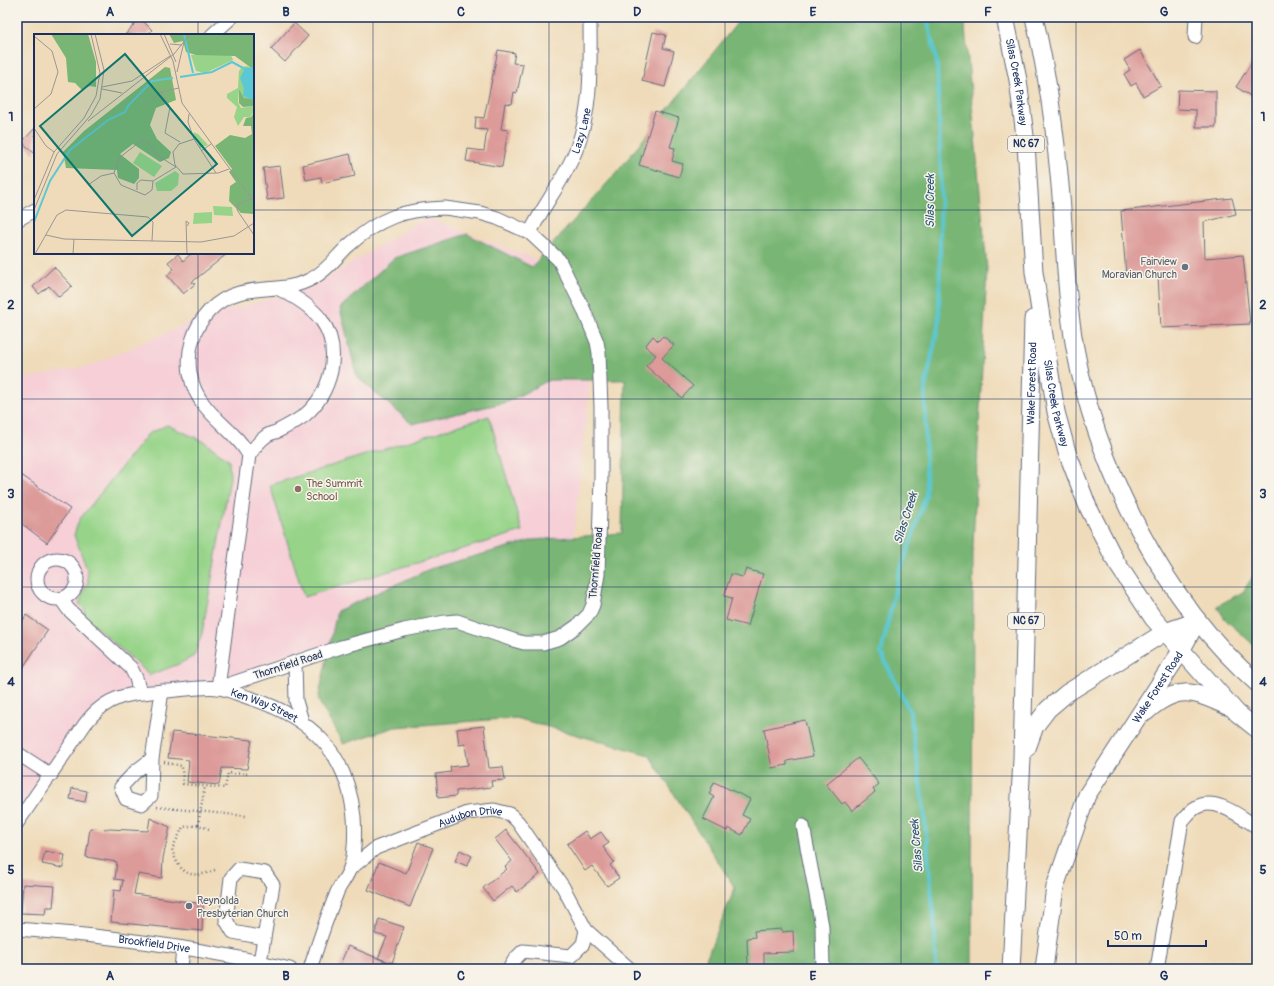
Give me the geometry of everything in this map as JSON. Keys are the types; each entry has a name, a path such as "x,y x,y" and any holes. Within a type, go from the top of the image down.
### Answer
{"main road":[{"name":"Silas Creek Parkway","path":"1005,17 1018,80 1024,130 1034,272 1056,412 1067,452 1088,507 1116,562 1153,618 1233,709 1257,729"},
{"name":"NC 67","path":"1034,17 1041,45 1054,121 1066,274 1075,348 1091,420 1118,489 1152,554 1198,620"},
{"name":"Wake Forest Road","path":"1011,969 1022,759 1034,272"},
{"name":"Wake Forest Road","path":"1022,759 1035,726 1048,709 1067,693 1165,632 1198,620"},
{"name":"Wake Forest Road","path":"1044,969 1055,887 1087,795 1181,651 1198,620"},
{"path":"1198,620 1226,653 1257,683"},
{"path":"1135,721 1165,697 1177,693 1193,693 1206,696 1233,709"}],"street":[{"path":"213,34 232,17"},
{"name":"Lazy Lane","path":"530,233 540,212 559,186 576,150 585,125 590,90 590,17"},
{"path":"1194,37 1196,17"},
{"name":"Thornfield Road","path":"218,688 341,647 404,630 457,621 524,643 543,643 560,638 577,626 589,614 593,605 598,566 601,478 599,354 597,342 583,308 559,260 530,233 498,218 480,213 444,208 409,212 386,218 371,228 347,246 323,272 313,278 294,286 279,289 249,291 219,301 199,321 195,329 191,349 190,369 196,393 204,406 238,438 249,455"},
{"path":"17,220 34,211"},
{"path":"218,688 249,455 266,436 291,424 306,414 316,403 329,379 332,364 332,342 319,317 303,301 279,289"},
{"path":"61,599 68,609 131,668 136,678 140,693"},
{"path":"295,662 296,701 302,721"},
{"name":"Ken Way Street","path":"17,823 93,713 111,700 126,695 140,693 218,688 271,706 302,721 322,739 342,770 354,817 354,846 351,868 336,893 310,969"},
{"path":"152,759 162,691"},
{"path":"17,753 51,775"},
{"path":"1157,969 1182,821 1195,807 1212,803 1230,810 1257,826"},
{"name":"Audubon Drive","path":"351,868 376,848 467,813 494,810 510,814 518,822 563,887 586,930"},
{"path":"803,826 822,926 823,969"},
{"path":"260,962 273,885 265,873 239,869 231,878 226,920 233,932 264,938"},
{"name":"Brookfield Drive","path":"17,929 74,933 183,948 290,969"},
{"path":"509,969 515,959 524,951 571,956 583,944 586,930 630,969"},
{"path":"181,969 183,948"}],"path":[{"path":"152,759 182,766 183,784 225,788 228,773 250,774"},
{"path":"198,825 202,811 205,786"},
{"path":"155,806 246,816"},
{"path":"209,829 198,825 183,827 172,849 176,864 187,873 202,876 215,870"}],"shaded area":[{"name":"The Summit School","path":"426,217 545,263 590,383 567,595 218,688 111,700 17,823 17,380 90,366 197,319 312,287"}],"green space":[{"path":"742,17 964,17 987,269 973,544 972,969 702,969 735,888 649,755 516,718 395,727 343,744 318,700 337,611 432,568 534,540 622,533 625,380 549,380 507,402 412,424 357,377 340,308 394,258 467,234 532,267 618,171"},
{"path":"489,416 522,531 304,597 270,485"},
{"path":"167,425 203,441 229,460 230,478 202,633 194,656 179,664 150,675 83,615 86,612 79,603 88,582 87,569 74,535 79,520 148,434"},
{"path":"1257,570 1257,648 1225,619 1217,606 1243,592"},
{"path":"210,963 254,969 199,969"}],"building":[{"path":"140,18 152,30 148,34 126,34"},
{"path":"294,23 308,36 285,62 271,49"},
{"path":"653,32 666,35 663,48 674,51 665,87 642,81"},
{"path":"498,50 515,53 513,63 523,64 517,93 514,92 512,104 505,103 501,129 508,130 502,167 466,161 468,149 484,151 487,130 475,129 476,117 484,118"},
{"path":"1140,50 1161,86 1143,96 1136,83 1131,86 1124,74 1130,70 1124,60"},
{"path":"1257,54 1257,100 1236,87"},
{"path":"1178,90 1216,91 1216,127 1196,127 1196,110 1177,109"},
{"path":"655,111 679,118 670,147 675,148 672,161 683,164 679,177 639,165"},
{"path":"34,129 34,153 22,142"},
{"path":"350,154 355,176 322,183 321,177 306,180 303,165"},
{"path":"280,166 284,198 267,200 263,168"},
{"name":"Fairview Moravian Church","path":"1232,198 1236,214 1204,222 1205,258 1243,255 1250,324 1161,328 1158,276 1126,275 1121,211"},
{"path":"178,254 183,261 191,254 227,254 192,282 195,284 183,294 167,275 174,269 168,262"},
{"path":"54,267 72,286 59,297 49,286 39,294 33,287"},
{"path":"653,336 658,341 663,336 674,345 662,358 693,386 682,398 646,366 656,355 645,346"},
{"path":"17,472 70,509 47,543 17,520"},
{"path":"746,569 763,574 748,626 726,620 732,598 724,596 731,574 743,577"},
{"path":"26,615 48,630 20,672 17,656 17,630"},
{"path":"805,720 813,756 787,761 787,765 772,768 764,729"},
{"path":"484,726 489,768 503,767 505,780 491,781 492,787 456,791 456,796 438,798 436,774 451,772 450,767 468,765 465,744 459,745 457,729"},
{"path":"172,732 252,740 247,769 222,768 219,785 187,782 189,760 168,758"},
{"path":"858,758 879,784 873,789 875,792 852,811 845,802 842,804 826,784"},
{"path":"714,782 750,799 742,815 750,819 742,835 728,828 727,831 703,819 714,797 709,794"},
{"path":"72,788 87,791 85,802 70,799"},
{"path":"150,818 170,827 163,858 162,878 138,874 134,894 203,904 202,931 111,922 114,890 121,891 123,880 115,879 117,862 86,857 90,828 148,831"},
{"path":"506,830 540,874 517,892 512,886 493,901 483,888 507,869 505,867 512,861 495,839"},
{"path":"585,831 590,839 601,832 609,843 603,847 614,862 610,865 619,878 607,886 592,866 585,871 567,844"},
{"path":"418,842 433,848 410,907 368,890 379,862 406,873"},
{"path":"460,850 472,856 467,866 455,861"},
{"path":"45,851 65,855 63,868 42,864"},
{"path":"23,884 55,886 53,907 46,907 45,914 21,913"},
{"path":"379,919 404,927 392,963 378,958 387,937 375,934"},
{"path":"782,929 782,932 793,931 794,952 764,953 764,968 748,968 747,938 755,937 754,931"},
{"path":"348,946 404,969 338,969"}],"waterway":[{"name":"Silas Creek","path":"927,17 937,62 941,178 939,323 925,388 926,495 899,573 881,653 910,712 924,810 935,930 936,969"}],"place":[{"name":"Fairview Moravian Church","path":"1185,267"},
{"name":"The Summit School","path":"298,489"},
{"name":"Reynolda Presbyterian Church","path":"189,906"}]}
